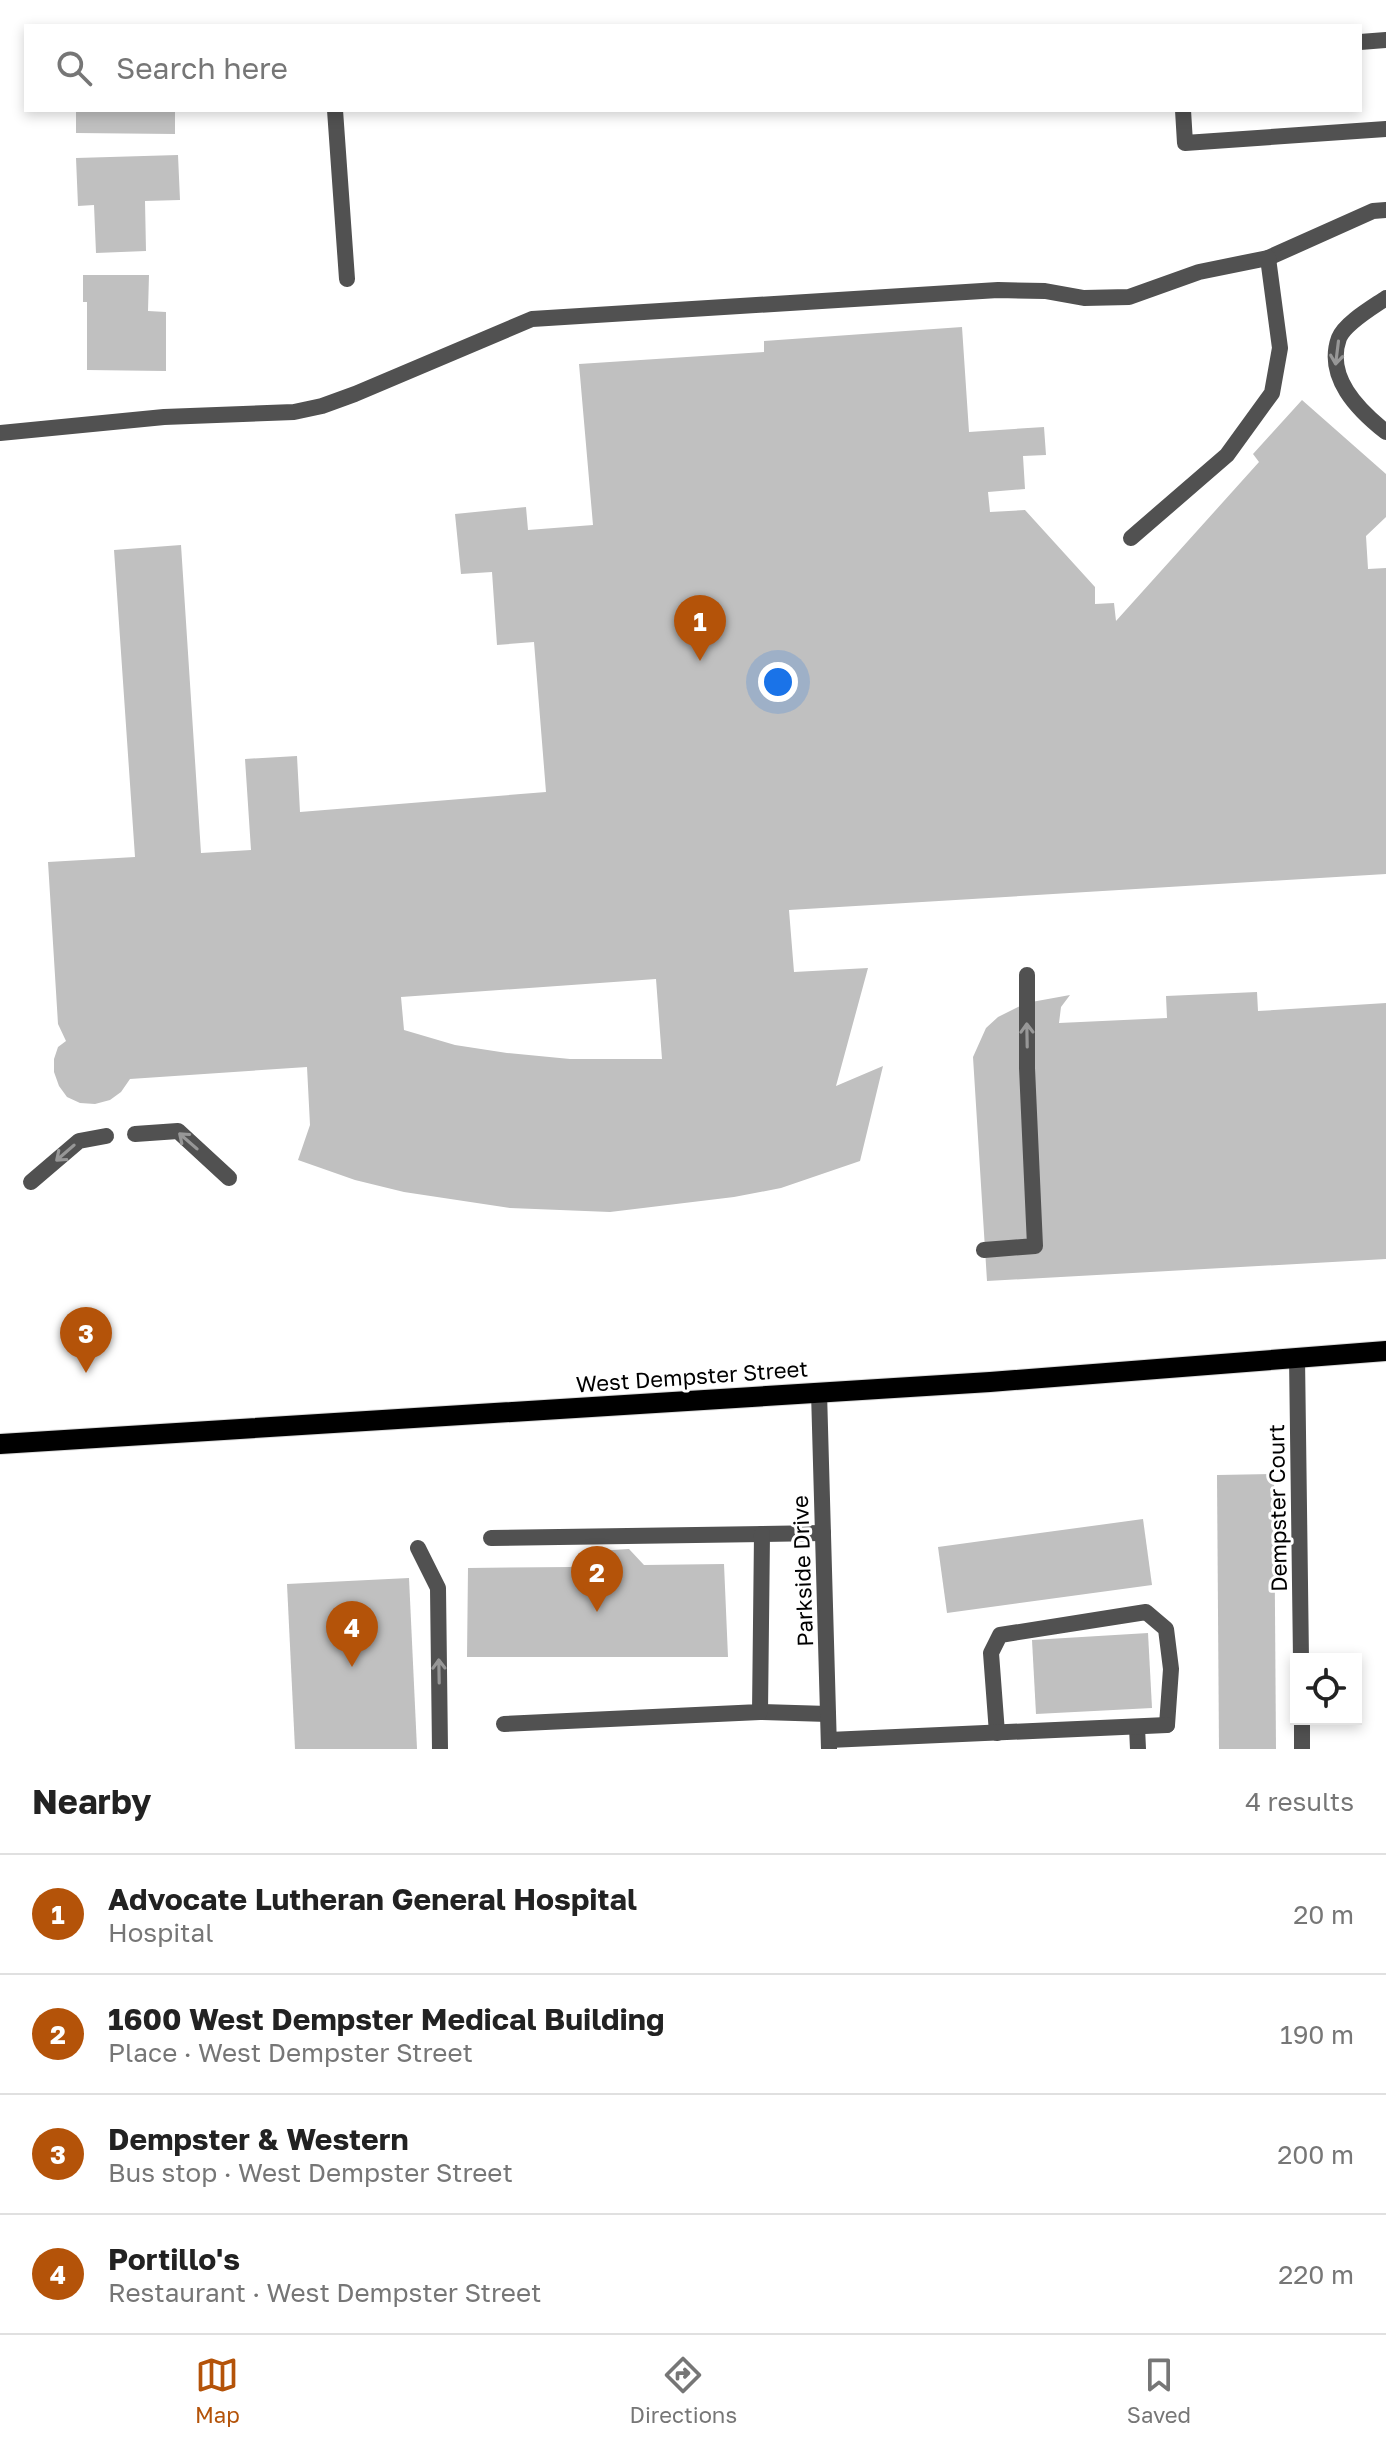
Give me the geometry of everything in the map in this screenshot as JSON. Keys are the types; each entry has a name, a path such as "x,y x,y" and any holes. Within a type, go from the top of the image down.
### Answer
{"main road":[{"name":"West Dempster Street","path":"0,1444 990,1382 1386,1351"}],"street":[{"path":"1362,42 1386,40"},
{"path":"335,112 347,279"},
{"path":"1183,112 1185,143 1386,129"},
{"path":"0,433 164,417 308,409 355,394 532,319 998,290 1045,291 1084,298 1129,297 1199,272 1268,258 1373,211 1386,210"},
{"path":"1131,538 1227,455 1272,393 1280,348 1268,258"},
{"path":"1383,424 1343,387 1335,369 1339,337 1360,315 1386,298"},
{"path":"984,1250 1035,1246 1027,1068 1027,975"},
{"path":"135,1134 178,1131 229,1178"},
{"path":"31,1182 79,1141 106,1136"},
{"name":"Dempster Court","path":"1297,1357 1301,1653"},
{"name":"Parkside Drive","path":"819,1392 829,1745"},
{"path":"491,1538 823,1533"},
{"path":"760,1712 762,1534"},
{"path":"418,1548 438,1588 440,1749"},
{"path":"829,1745 1167,1725 1171,1669 1166,1629 1146,1612 1000,1635 991,1653 997,1733"},
{"path":"504,1724 760,1712 828,1714"},
{"path":"1302,1725 1302,1749"},
{"path":"1137,1727 1138,1749"}],"building":[{"path":"76,112 175,112 175,134 76,133"},
{"path":"178,155 180,200 145,201 146,251 96,253 94,205 78,206 76,158"},
{"path":"83,275 149,275 148,311 166,312 166,371 87,370 87,302 83,302"},
{"path":"962,327 969,432 1044,427 1046,455 1023,456 1025,489 988,492 990,512 1025,510 1095,587 1095,604 1114,603 1116,621 1259,462 1253,454 1302,400 1386,474 1386,517 1366,536 1368,569 1386,568 1386,874 789,910 794,972 868,968 836,1086 883,1066 860,1161 781,1188 734,1197 610,1212 510,1208 404,1192 355,1180 298,1160 310,1125 307,1067 130,1079 121,1092 110,1100 95,1104 80,1103 67,1097 54,1072 58,1047 66,1041 58,1024 48,862 135,857 114,550 181,545 201,853 251,850 245,759 297,756 300,812 546,792 534,642 497,645 492,572 461,574 455,514 526,507 528,530 593,525 579,364 764,352 764,341","holes":["656,979 662,1059 570,1059 455,1045 404,1030 401,997"]},
{"path":"1257,992 1258,1011 1386,1003 1386,1259 987,1281 973,1057 986,1028 998,1017 1026,1003 1070,995 1061,1007 1059,1023 1167,1018 1166,996"},
{"path":"1274,1474 1276,1749 1219,1749 1217,1475"},
{"path":"1143,1519 1152,1585 947,1613 938,1547"},
{"path":"629,1549 644,1565 724,1564 728,1657 467,1657 468,1568 573,1567 596,1551"},
{"path":"409,1578 417,1749 295,1749 287,1584"},
{"path":"1148,1633 1152,1708 1036,1714 1032,1640"}],"place":[{"name":"Advocate Lutheran General Hospital","path":"700,661"},
{"name":"Dempster & Western","path":"86,1373"},
{"name":"1600 West Dempster Medical Building","path":"597,1612"},
{"name":"Portillo's","path":"352,1667"}]}
